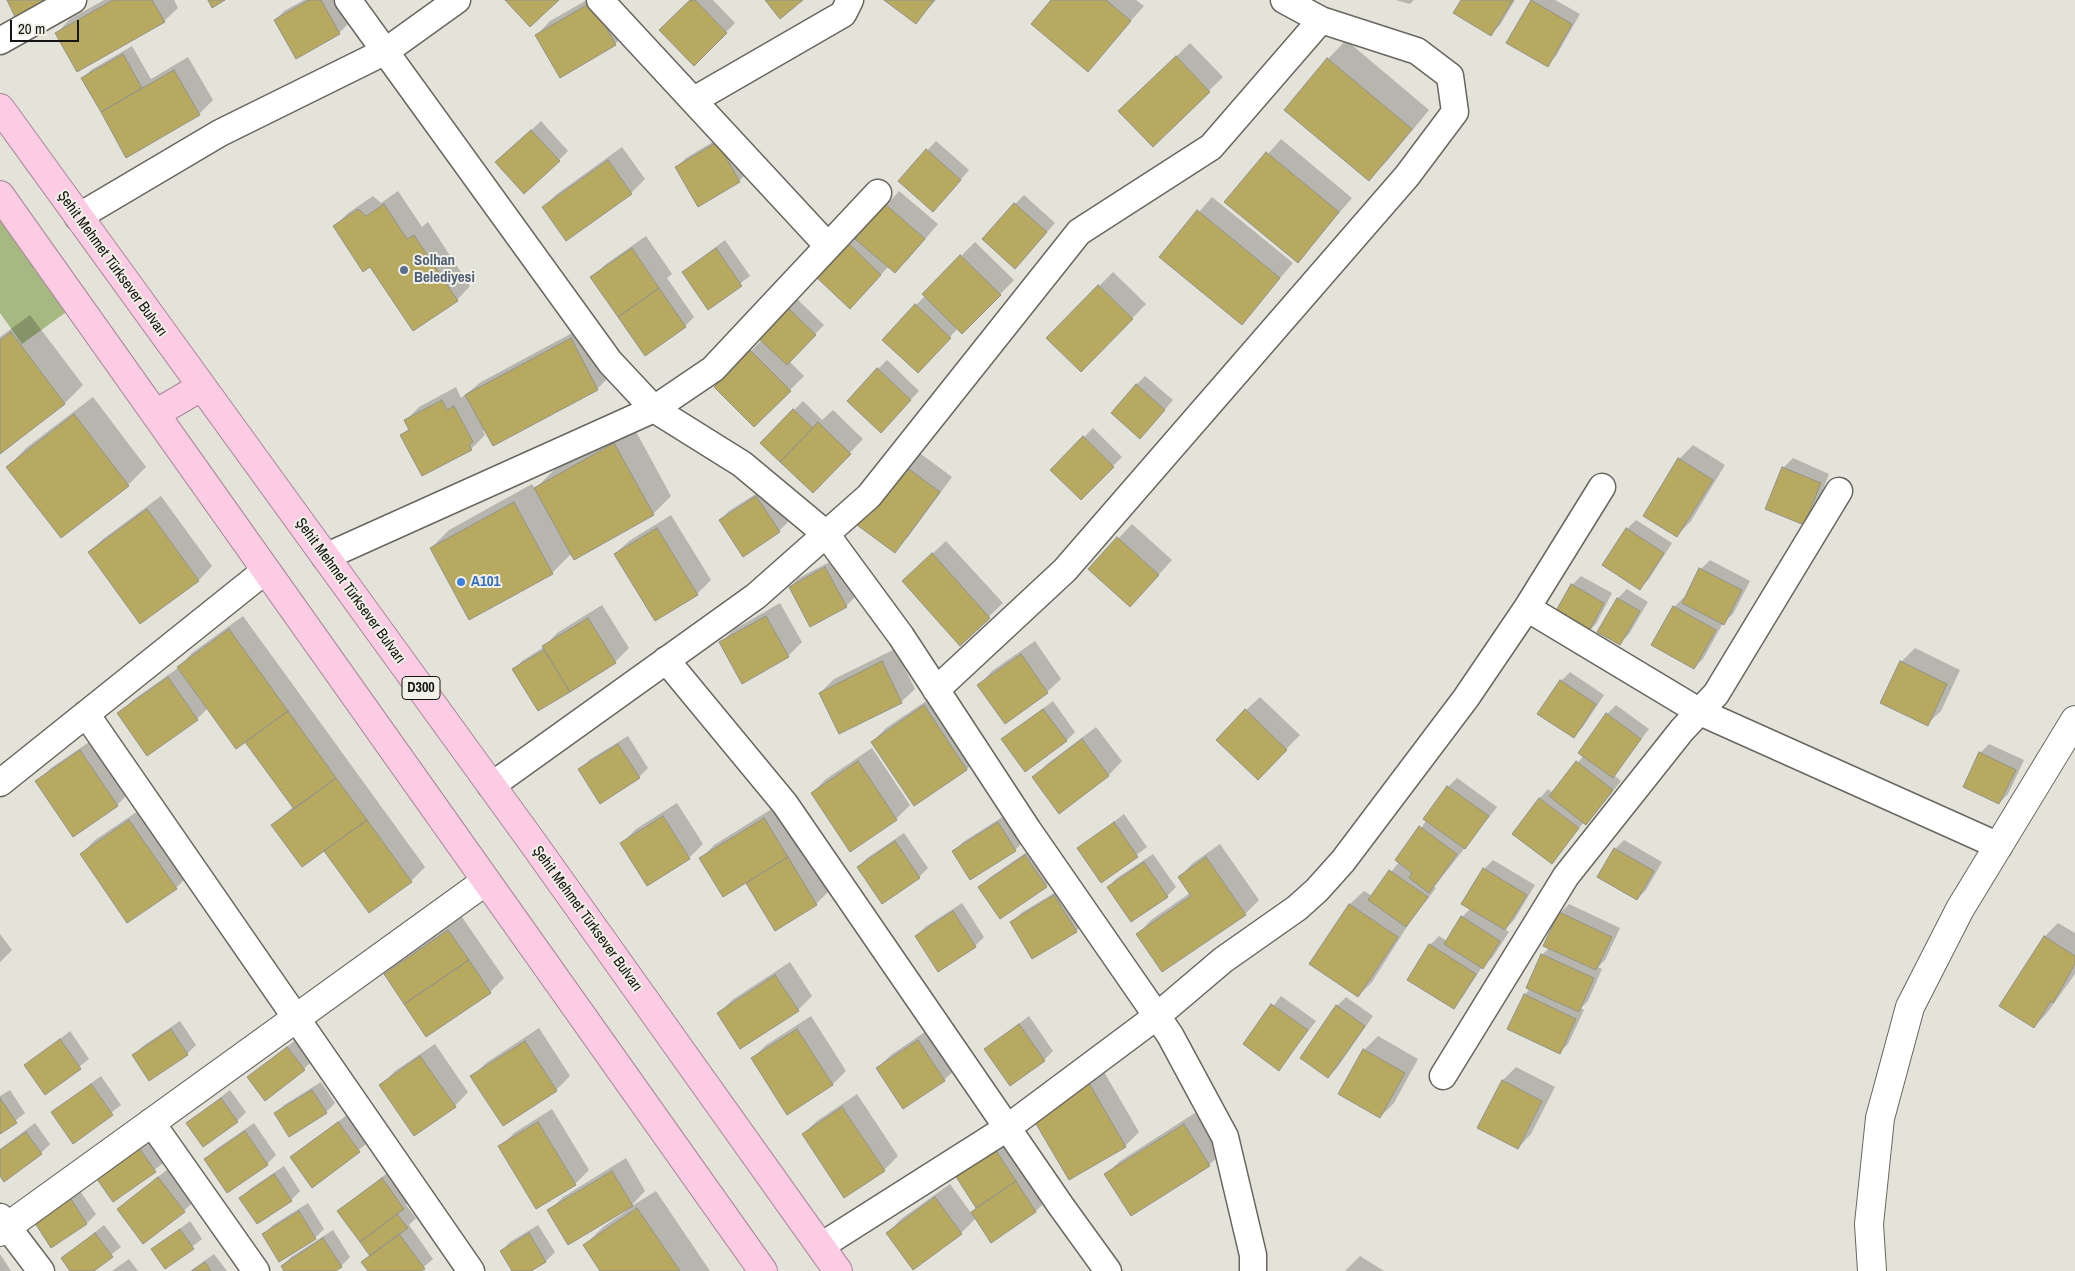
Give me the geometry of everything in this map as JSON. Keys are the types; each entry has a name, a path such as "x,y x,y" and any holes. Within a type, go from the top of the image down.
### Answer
{"highway":[{"name":"Şehit Mehmet Türksever Bulvarı","path":"0,108 491,786 838,1271"},
{"path":"0,195 762,1271"},
{"path":"155,414 201,387"}],"street":[{"path":"0,41 73,0"},
{"path":"348,0 610,362 654,409 742,464 826,534 901,636 1028,830 1170,1035 1225,1137 1253,1255 1253,1271"},
{"path":"78,217 220,132 386,51 457,0"},
{"path":"600,0 828,246"},
{"path":"694,100 843,14 850,0"},
{"path":"936,690 1065,570 1400,183 1455,112 1450,76 1417,51 1321,20 1284,0"},
{"path":"491,786 756,596 869,496 1079,232 1211,147 1321,20"},
{"path":"325,557 654,409 713,369 878,193"},
{"path":"821,1246 1007,1128 1157,1016 1223,960 1297,908 1317,890 1343,861 1466,698 1527,608 1602,487"},
{"path":"1443,1076 1566,876 1682,730 1716,694 1839,491"},
{"path":"0,782 266,570"},
{"path":"1527,608 1700,712 1998,846"},
{"path":"666,660 785,804 1007,1128 1108,1271"},
{"path":"86,714 467,1270"},
{"path":"1872,1271 1869,1224 1880,1118 1910,1007 1960,909 2075,720"},
{"path":"41,1271 2,1225 151,1122 486,881"},
{"path":"151,1122 256,1271"}],"green space":[{"path":"0,215 69,310 22,344 0,313"}],"building":[{"path":"7,0 55,0 16,19"},
{"path":"113,0 152,0 165,22 77,72 55,33"},
{"path":"208,0 225,0 212,8"},
{"path":"309,0 321,0 340,34 296,59 274,20"},
{"path":"505,0 559,0 530,27"},
{"path":"690,0 695,0 727,33 694,66 659,30"},
{"path":"765,0 803,0 780,19"},
{"path":"884,0 934,0 916,24"},
{"path":"1051,0 1106,0 1131,21 1088,72 1031,24"},
{"path":"1461,0 1513,0 1491,36 1453,13"},
{"path":"1531,0 1572,24 1548,67 1506,43"},
{"path":"592,2 616,45 560,78 535,35"},
{"path":"123,54 142,88 101,112 81,78"},
{"path":"1176,56 1210,92 1153,147 1118,111"},
{"path":"1327,58 1412,129 1369,181 1284,110"},
{"path":"174,70 200,115 126,158 101,112"},
{"path":"531,130 560,161 524,194 495,162"},
{"path":"717,142 740,182 698,207 675,167"},
{"path":"926,149 961,180 933,212 898,181"},
{"path":"1266,152 1339,212 1298,263 1224,202"},
{"path":"608,160 632,194 566,241 542,207"},
{"path":"1014,203 1047,232 1015,269 982,239"},
{"name":"Solhan Belediyesi","path":"384,204 407,239 414,235 458,301 413,331 370,267 363,272 333,226 358,209 366,216"},
{"path":"885,204 925,239 895,273 855,239"},
{"path":"1197,210 1280,278 1242,325 1159,257"},
{"path":"847,242 881,275 850,309 815,276"},
{"path":"632,248 659,288 618,317 590,277"},
{"path":"716,248 742,286 708,310 682,272"},
{"path":"960,255 1001,295 962,334 922,294"},
{"path":"1098,285 1133,319 1081,372 1046,338"},
{"path":"659,288 686,327 645,356 618,317"},
{"path":"915,304 951,338 918,373 882,340"},
{"path":"785,305 816,335 787,365 756,336"},
{"path":"11,332 65,404 0,454 0,340"},
{"path":"571,338 598,390 493,446 465,395"},
{"path":"750,350 791,391 754,427 714,387"},
{"path":"877,368 911,400 881,433 847,401"},
{"path":"1136,384 1165,410 1140,439 1111,413"},
{"path":"442,400 447,410 454,406 473,442 469,445 472,450 422,476 400,435 409,430 404,420"},
{"path":"793,409 813,428 780,462 760,443"},
{"path":"74,414 129,486 61,538 6,467"},
{"path":"818,422 851,454 813,493 780,462"},
{"path":"1083,436 1114,467 1081,500 1050,470"},
{"path":"614,443 654,515 574,560 534,488"},
{"path":"1678,458 1713,480 1677,537 1643,516"},
{"path":"902,464 940,492 895,553 857,525"},
{"path":"1782,467 1821,483 1804,525 1765,509"},
{"path":"756,496 780,532 743,557 719,520"},
{"path":"514,502 553,574 469,620 430,548"},
{"path":"147,509 199,581 140,624 88,552"},
{"path":"657,528 698,595 655,621 614,554"},
{"path":"1626,528 1664,553 1640,590 1602,565"},
{"path":"1117,537 1159,575 1130,607 1088,569"},
{"path":"932,553 990,618 960,646 902,581"},
{"path":"825,567 847,607 810,627 789,587"},
{"path":"1699,568 1742,590 1724,625 1682,603"},
{"path":"1571,584 1604,603 1587,635 1553,616"},
{"path":"1617,598 1640,611 1620,645 1597,632"},
{"path":"1673,606 1716,630 1694,669 1651,645"},
{"path":"766,616 789,657 742,684 719,642"},
{"path":"588,618 616,663 570,692 542,646"},
{"path":"229,629 288,711 236,749 177,667"},
{"path":"544,650 570,692 538,711 512,669"},
{"path":"1021,654 1048,693 1005,724 977,685"},
{"path":"882,661 902,703 839,734 819,693"},
{"path":"1900,661 1947,684 1928,726 1880,703"},
{"path":"168,677 198,720 147,756 117,713"},
{"path":"1560,680 1596,704 1574,738 1537,714"},
{"path":"924,705 967,770 914,806 871,742"},
{"path":"1043,709 1067,741 1025,772 1001,739"},
{"path":"1245,709 1287,750 1258,780 1216,740"},
{"path":"288,711 336,778 294,809 245,742"},
{"path":"1606,713 1641,739 1613,778 1578,753"},
{"path":"1082,739 1109,776 1059,814 1032,777"},
{"path":"618,744 640,778 600,804 578,769"},
{"path":"80,750 118,806 73,837 35,781"},
{"path":"1979,752 2016,770 1999,804 1963,787"},
{"path":"858,761 897,820 850,852 811,793"},
{"path":"1576,761 1613,790 1586,825 1549,796"},
{"path":"336,778 367,820 302,867 271,825"},
{"path":"1447,786 1489,816 1465,849 1423,819"},
{"path":"1539,798 1579,828 1552,864 1512,834"},
{"path":"663,816 690,859 647,886 620,843"},
{"path":"764,818 788,857 723,897 699,858"},
{"path":"129,820 177,889 127,923 80,854"},
{"path":"367,820 412,882 369,913 324,851"},
{"path":"998,822 1016,851 970,880 952,851"},
{"path":"1114,822 1138,857 1101,883 1077,848"},
{"path":"1419,826 1457,854 1429,893 1409,878 1412,873 1395,860"},
{"path":"895,841 920,878 882,904 857,867"},
{"path":"1614,848 1654,871 1637,900 1597,877"},
{"path":"1025,855 1047,887 1000,919 978,887"},
{"path":"788,857 817,905 775,931 746,883"},
{"path":"1206,857 1246,915 1162,972 1136,934 1191,896 1178,877"},
{"path":"1144,862 1168,897 1131,922 1107,887"},
{"path":"1483,868 1527,895 1505,930 1461,904"},
{"path":"1389,870 1428,897 1406,927 1368,900"},
{"path":"1054,895 1077,932 1032,959 1010,922"},
{"path":"1349,904 1398,937 1358,997 1309,964"},
{"path":"953,911 976,947 938,972 915,936"},
{"path":"1559,912 1612,937 1596,970 1543,946"},
{"path":"1461,916 1500,941 1483,969 1444,944"},
{"path":"448,930 469,960 404,1004 384,974"},
{"path":"2044,936 2075,956 2075,964 2053,1003 2051,1001 2034,1028 1999,1006"},
{"path":"1429,944 1476,974 1454,1009 1407,980"},
{"path":"1541,954 1594,978 1579,1012 1526,988"},
{"path":"469,960 491,993 426,1037 404,1004"},
{"path":"775,975 799,1011 740,1049 717,1013"},
{"path":"1524,994 1576,1019 1560,1054 1507,1029"},
{"path":"1271,1004 1308,1030 1279,1071 1243,1044"},
{"path":"1336,1005 1365,1026 1328,1078 1300,1058"},
{"path":"1019,1024 1045,1061 1010,1086 984,1049"},
{"path":"171,1029 188,1055 149,1081 132,1055"},
{"path":"797,1029 833,1085 787,1115 751,1058"},
{"path":"60,1039 81,1069 45,1095 24,1065"},
{"path":"918,1040 945,1081 903,1109 876,1068"},
{"path":"525,1041 557,1091 503,1126 470,1076"},
{"path":"287,1047 305,1070 265,1101 247,1077"},
{"path":"1363,1049 1405,1073 1380,1118 1338,1094"},
{"path":"420,1056 456,1107 414,1136 379,1085"},
{"path":"1086,1078 1126,1147 1069,1180 1029,1112"},
{"path":"1502,1080 1542,1101 1518,1149 1477,1128"},
{"path":"91,1084 113,1115 73,1144 51,1112"},
{"path":"312,1090 327,1113 289,1137 274,1113"},
{"path":"0,1098 17,1123 0,1134"},
{"path":"221,1098 238,1122 203,1147 186,1123"},
{"path":"842,1107 885,1171 844,1198 802,1134"},
{"path":"338,1122 360,1152 312,1188 290,1157"},
{"path":"538,1122 576,1185 536,1209 498,1146"},
{"path":"1184,1124 1210,1166 1131,1216 1104,1174"},
{"path":"245,1131 268,1165 227,1193 204,1159"},
{"path":"26,1132 42,1154 4,1182 0,1176 0,1150"},
{"path":"135,1142 156,1172 113,1202 92,1172"},
{"path":"995,1149 1016,1181 976,1208 955,1175"},
{"path":"612,1171 633,1206 568,1245 547,1210"},
{"path":"274,1174 292,1201 257,1224 239,1198"},
{"path":"158,1177 185,1212 143,1244 117,1209"},
{"path":"382,1178 404,1209 360,1242 337,1211"},
{"path":"1016,1181 1036,1212 991,1243 971,1212"},
{"path":"935,1197 962,1234 913,1270 886,1233"},
{"path":"71,1199 87,1224 51,1248 35,1223"},
{"path":"637,1208 680,1271 600,1271 583,1245"},
{"path":"299,1211 316,1239 279,1262 262,1234"},
{"path":"397,1214 408,1228 370,1256 360,1242"},
{"path":"180,1229 194,1249 165,1269 151,1249"},
{"path":"95,1233 113,1257 94,1271 70,1271 61,1258"},
{"path":"529,1233 546,1262 531,1271 512,1271 500,1251"},
{"path":"399,1234 425,1269 421,1271 368,1271 361,1262"},
{"path":"323,1238 342,1267 336,1271 284,1271 281,1266"},
{"path":"205,1262 211,1271 192,1271"}],"place":[{"name":"Solhan Belediyesi","path":"404,270"},
{"name":"A101","path":"461,582"}]}
